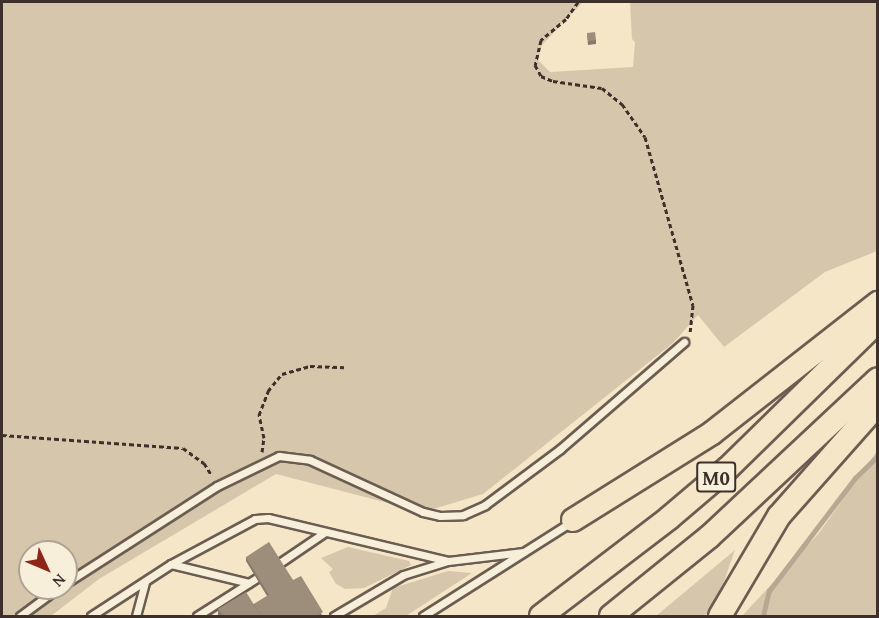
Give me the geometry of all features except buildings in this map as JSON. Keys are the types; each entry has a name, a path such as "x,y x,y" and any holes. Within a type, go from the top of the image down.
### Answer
{"highway":[{"path":"573,520 721,427 878,303"},
{"name":"M0","path":"540,616 669,518 728,468 878,321"},
{"name":"M0","path":"611,616 709,537 878,379"},
{"path":"720,616 779,516 878,404"}],"lane":[{"path":"78,575 218,486 260,462 279,456 310,460 423,512 440,516 462,515 485,505 560,449 684,342"},
{"path":"91,616 171,564 255,519 268,518 448,561"},
{"path":"423,616 573,520"},
{"path":"197,616 326,532"},
{"path":"334,616 392,580 448,561 523,552"},
{"path":"171,564 249,583"},
{"path":"136,616 145,582"},
{"path":"20,616 42,600"}],"path":[{"path":"578,2 566,19 541,40 535,65 541,76 553,81 602,88 622,104 645,137 693,305 694,321 684,342"},
{"path":"260,462 264,438 259,415 275,382 282,374 310,366 344,367"},
{"path":"2,435 183,448 204,463 218,486"},
{"path":"747,616 758,616"}],"shaded area":[{"path":"2,2 583,2 542,45 538,60 550,72 633,67 635,42 632,39 630,2 877,2 877,251 825,272 724,347 698,315 673,343 483,494 423,512 276,474 99,579 78,595 78,540 18,540 18,600 72,600 51,616 2,616"},
{"path":"877,451 877,616 742,616 819,533"},
{"path":"348,547 409,561 411,565 364,588 345,589 336,584 329,572 333,569 321,558"},
{"path":"735,550 721,590 705,616 656,616"},
{"path":"448,571 472,573 406,616 373,616 386,608 393,588"}],"waterway":[{"path":"763,616 769,591 855,478 878,456"}]}
